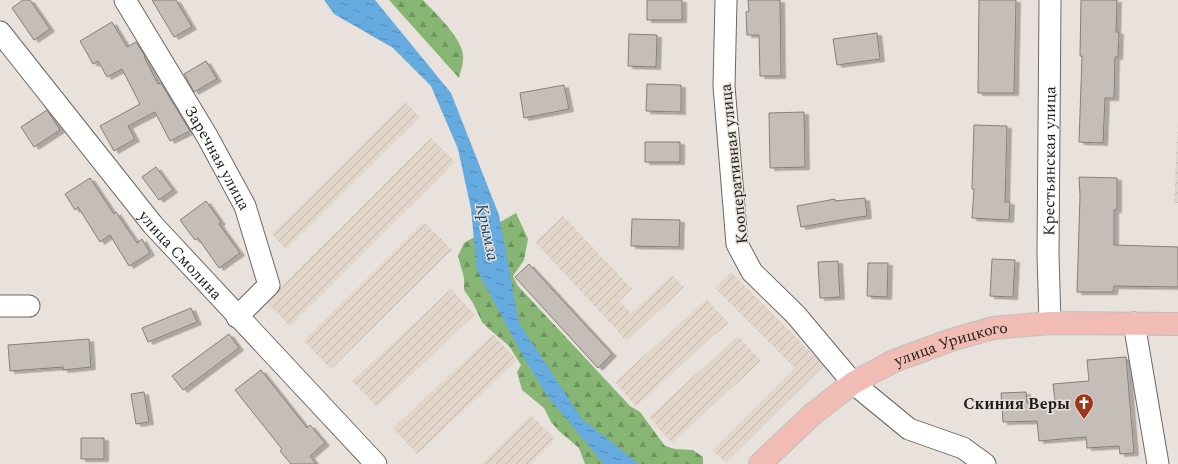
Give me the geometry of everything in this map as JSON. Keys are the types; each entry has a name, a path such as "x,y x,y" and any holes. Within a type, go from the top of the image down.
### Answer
{"main road":[{"name":"улица Урицкого","path":"760,464 814,413 853,383 894,361 952,340 993,328 1050,323 1178,324"}],"street":[{"name":"Заречная улица","path":"125,0 207,136 245,206 269,285 237,316"},
{"name":"Кооперативная улица","path":"726,0 724,86 737,244 752,272 796,315 853,383 908,430 963,448 986,464"},
{"name":"Крестьянская улица","path":"1050,0 1048,247 1050,323"},
{"name":"улица Смолина","path":"0,32 153,225 376,464"},
{"path":"0,306 30,306"},
{"path":"1134,323 1158,464"}],"shaded area":[{"path":"405,102 420,117 286,249 272,234"},
{"path":"1178,122 1178,203 1174,203"},
{"path":"431,138 455,162 290,326 266,302"},
{"path":"563,216 632,289 619,301 631,313 672,275 684,287 627,341 535,242"},
{"path":"424,222 452,250 331,369 304,341"},
{"path":"731,272 824,366 726,463 713,450 795,368 715,288"},
{"path":"451,289 475,315 377,407 352,381"},
{"path":"707,299 728,323 636,406 615,382"},
{"path":"493,334 517,360 417,454 393,428"},
{"path":"738,336 761,361 672,443 649,417"},
{"path":"531,415 555,439 530,464 481,464"}],"green space":[{"path":"389,0 423,0 442,20 455,36 463,52 463,62 459,78"},
{"path":"516,213 528,239 524,260 513,276 518,286 630,406 640,412 665,446 675,449 693,450 703,457 703,464 585,464 579,448 551,422 544,408 522,390 517,372 521,365 509,346 482,322 473,303 464,290 464,278 458,256 464,243"}],"water":[{"name":"Крымза","path":"324,0 375,0 451,93 499,215 519,323 582,419 639,464 604,464 548,397 524,358 477,270 471,209 458,149 431,86 393,48 334,14"}],"building":[{"path":"23,0 30,0 50,29 34,40 12,8"},
{"path":"152,0 176,0 192,27 174,37"},
{"path":"647,0 682,0 682,20 647,20"},
{"path":"748,0 780,0 781,76 760,76 759,35 747,35 746,12 749,11"},
{"path":"979,0 1016,0 1014,93 978,93"},
{"path":"1081,0 1117,0 1116,32 1119,32 1118,57 1115,57 1114,98 1105,98 1103,143 1079,142 1082,56 1080,56"},
{"path":"112,22 127,47 136,42 145,56 144,57 158,84 161,83 190,131 170,141 155,112 128,126 135,139 114,151 100,126 140,104 122,69 107,77 98,61 93,64 80,41"},
{"path":"877,33 880,59 837,65 833,39"},
{"path":"629,34 657,35 656,67 628,66"},
{"path":"206,61 217,79 194,92 184,74"},
{"path":"647,84 681,85 681,112 646,111"},
{"path":"564,85 569,109 524,118 520,93"},
{"path":"47,110 60,130 34,147 21,127"},
{"path":"804,112 805,167 770,168 769,113"},
{"path":"974,125 1007,126 1005,202 1010,202 1009,220 972,218 974,189 972,189"},
{"path":"645,142 680,142 680,162 645,162"},
{"path":"156,167 173,190 159,200 142,177"},
{"path":"1079,177 1117,178 1117,210 1114,210 1114,245 1178,247 1178,287 1114,286 1113,292 1077,292 1080,196"},
{"path":"90,178 114,214 116,212 137,243 142,239 150,253 129,266 110,235 100,242 78,207 75,210 65,194"},
{"path":"865,198 867,216 801,227 797,206 835,199 835,201"},
{"path":"206,201 221,222 219,224 240,253 219,268 198,238 195,240 180,220"},
{"path":"632,219 680,220 679,247 631,246"},
{"path":"992,259 1015,260 1013,297 990,296"},
{"path":"838,261 840,297 820,298 818,262"},
{"path":"868,263 888,263 887,297 867,296"},
{"path":"529,264 612,354 598,368 515,277"},
{"path":"191,308 197,322 148,342 142,328"},
{"path":"229,334 239,348 183,390 172,376"},
{"path":"89,339 91,367 63,370 63,367 10,371 8,345"},
{"name":"Скиния Веры","path":"1126,357 1134,453 1120,454 1119,446 1087,448 1086,437 1039,441 1037,421 1003,422 1001,393 1026,392 1027,403 1055,401 1053,384 1089,381 1087,360"},
{"path":"261,370 307,428 310,425 325,443 310,456 316,464 291,464 280,451 282,449 235,390"},
{"path":"144,392 149,422 136,424 131,394"},
{"path":"81,438 104,438 104,459 81,459"}],"place":[{"name":"Скиния Веры","path":"1084,420"}]}
